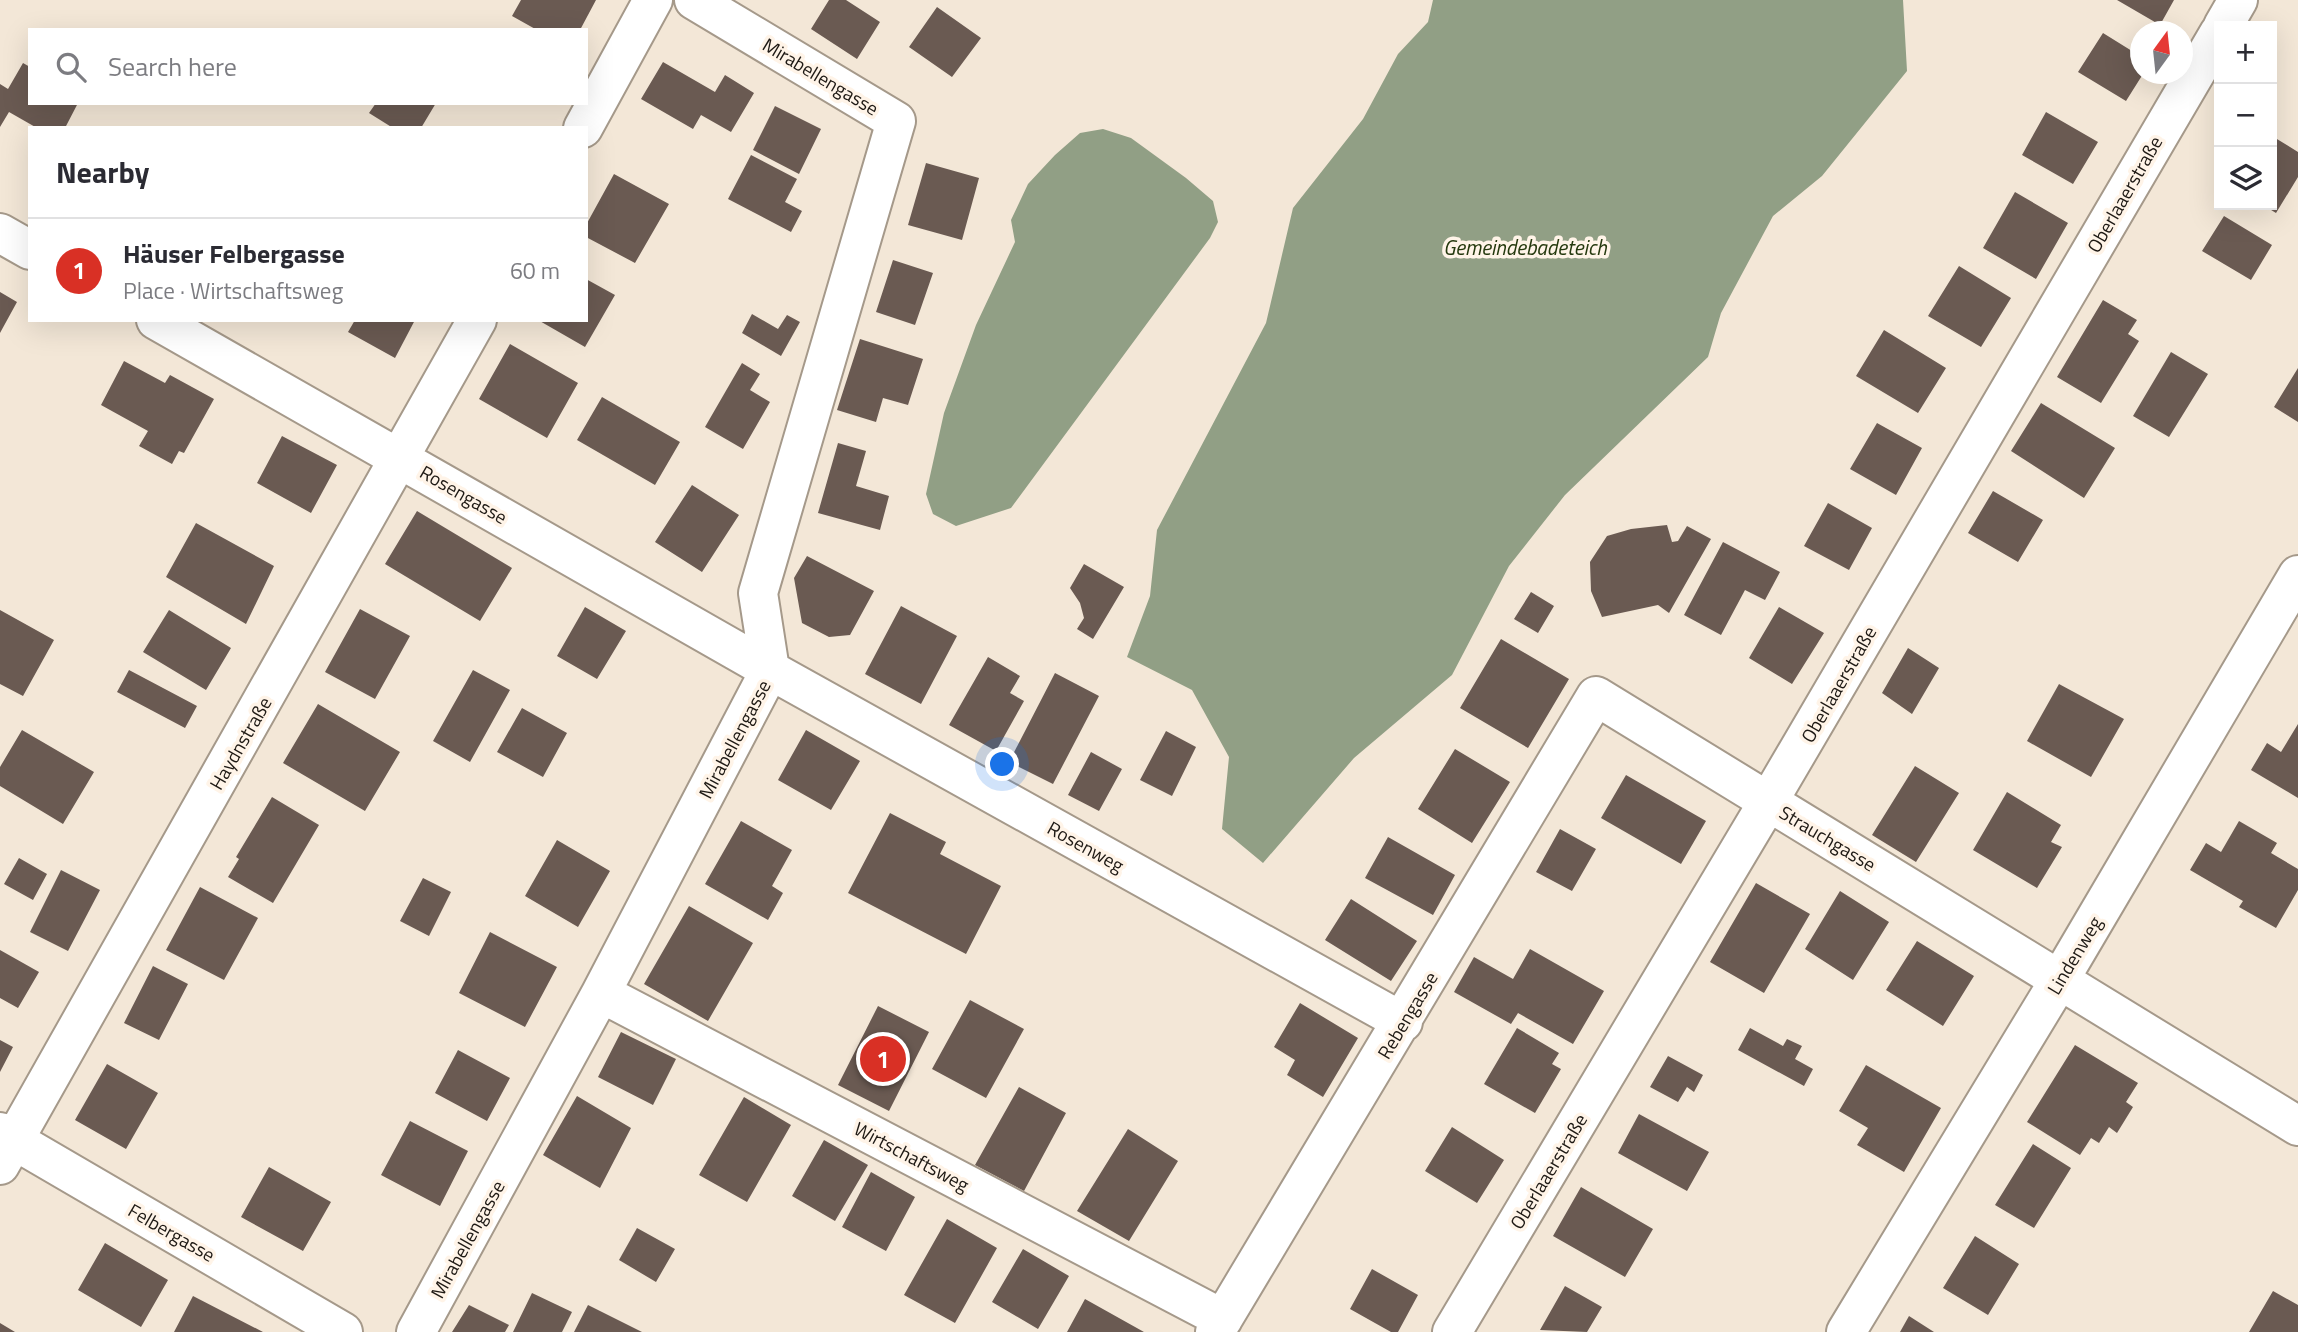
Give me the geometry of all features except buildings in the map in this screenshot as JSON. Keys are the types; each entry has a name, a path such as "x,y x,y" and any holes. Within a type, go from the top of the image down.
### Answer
{"street":[{"path":"584,126 653,0"},
{"name":"Mirabellengasse","path":"416,1332 601,993 770,670 758,593 896,121 694,0"},
{"path":"2226,21 2238,0"},
{"name":"Oberlaaerstraße","path":"1452,1332 1768,802 2214,42"},
{"path":"0,233 28,249"},
{"name":"Rosengasse","path":"160,322 770,670"},
{"name":"Haydnstraße","path":"4,1146 402,458 476,322"},
{"name":"Lindenweg","path":"1846,1332 2060,979 2298,575"},
{"name":"Rosenweg","path":"770,670 1403,1022"},
{"name":"Strauchgasse","path":"1596,696 2298,1126"},
{"name":"Rebengasse","path":"1219,1325 1596,696"},
{"name":"Wirtschaftsweg","path":"601,993 1219,1325"},
{"name":"Felbergasse","path":"4,1146 343,1332"}],"water":[{"name":"Gemeindebadeteich","path":"1433,0 1903,0 1907,71 1822,176 1773,216 1721,313 1708,357 1565,495 1509,566 1452,675 1354,758 1263,863 1222,829 1229,757 1192,690 1127,657 1150,596 1157,530 1266,323 1293,208 1363,119 1398,54 1428,22"},
{"path":"1103,129 1131,138 1186,178 1213,201 1218,222 1210,238 1011,508 956,526 933,514 926,494 944,413 976,325 1015,242 1011,220 1028,184 1055,155 1080,133"}],"place":[{"name":"Häuser Felbergasse","path":"883,1059"}]}
